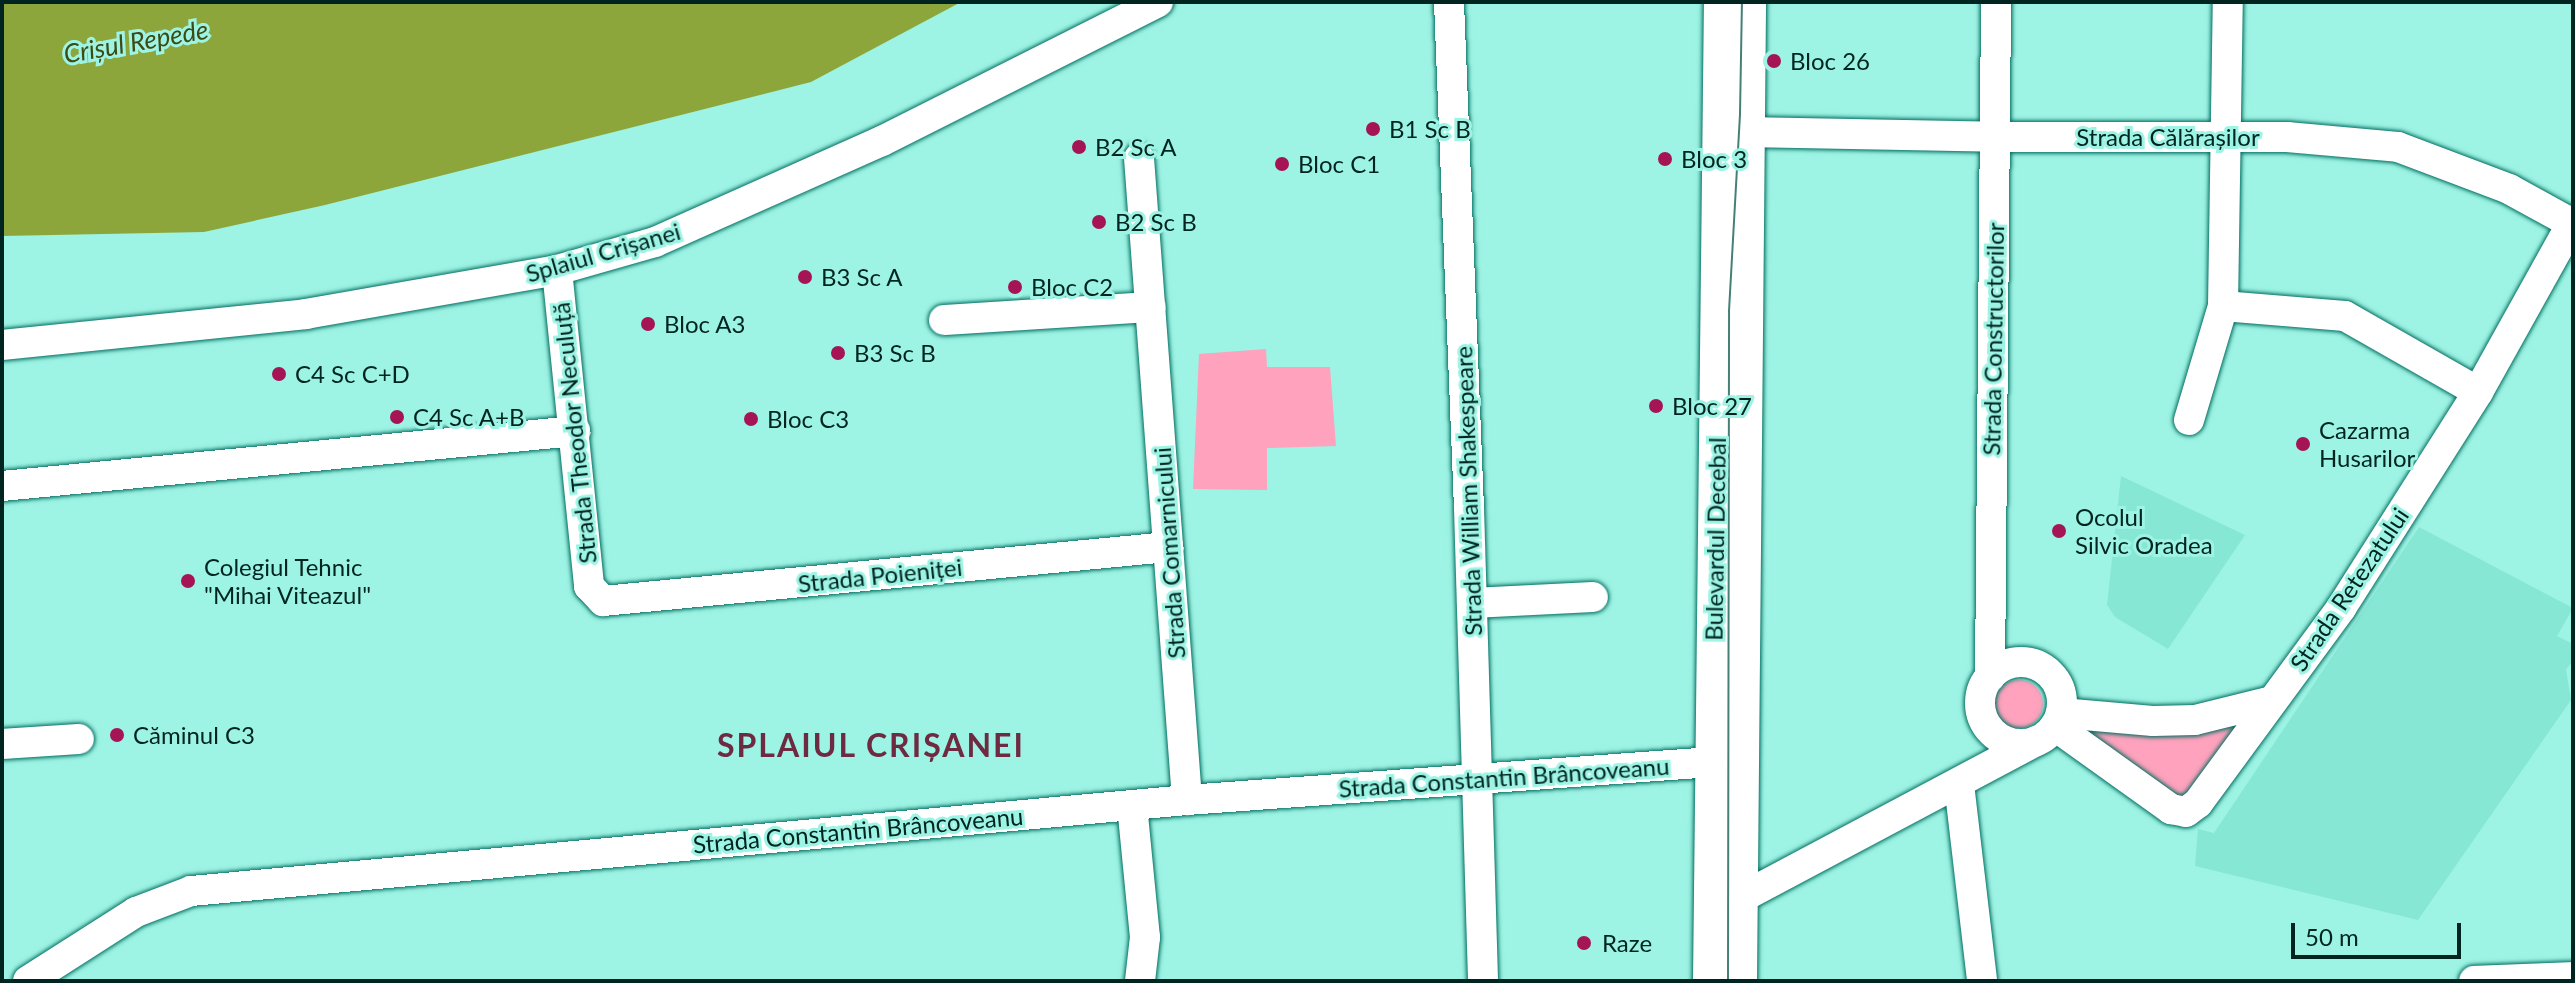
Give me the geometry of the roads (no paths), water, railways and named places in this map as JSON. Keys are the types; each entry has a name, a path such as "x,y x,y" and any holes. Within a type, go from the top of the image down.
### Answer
{"main road":[{"name":"Bulevardul Decebal","path":"1711,981 1722,2"},
{"name":"Bulevardul Decebal","path":"1739,981 1748,2"}],"street":[{"name":"Splaiul Crișanei","path":"2,345 306,314 557,270 655,242 868,147 1158,2"},
{"name":"Strada William Shakespeare","path":"1449,2 1483,981"},
{"name":"Strada Constructorilor","path":"1990,677 1996,2"},
{"path":"2189,420 2223,306 2228,2"},
{"name":"Strada Călărașilor","path":"1745,132 1996,137 2287,137 2398,147 2509,189 2572,223"},
{"name":"Strada Comarnicului","path":"1139,158 1187,800"},
{"name":"Strada Retezatului","path":"2050,727 2171,809 2186,812 2198,803 2268,702 2341,608 2478,392 2572,223"},
{"name":"Strada Theodor Neculuță","path":"557,270 589,586 594,595"},
{"path":"2223,306 2345,316 2478,392"},
{"path":"944,320 1151,307"},
{"path":"2,486 575,431"},
{"name":"Strada Poieniței","path":"594,595 603,601 628,599 1168,547"},
{"path":"1472,603 1593,597"},
{"path":"1739,899 1959,784 2050,727 2060,690 2048,671 2038,665 2016,662 1990,677 1981,697 1985,721 1959,784 1982,981"},
{"path":"1985,721 2002,739 2014,743 2050,727 2195,720 2268,702"},
{"path":"2,744 79,739"},
{"name":"Strada Constantin Brâncoveanu","path":"28,981 136,912 191,891 1187,800 1712,762"},
{"path":"1132,805 1145,937 1140,981"},
{"path":"2474,981 2573,977"}],"water":[{"name":"Crișul Repede","path":"2,2 961,2 811,82 325,205 204,232 2,236"}],"tram line":[{"path":"1728,981 1729,311 1740,114 1742,2"}],"place":[{"name":"Bloc 26","path":"1774,61"},
{"name":"B1 Sc B","path":"1373,129"},
{"name":"B2 Sc A","path":"1079,147"},
{"name":"Bloc 3","path":"1665,159"},
{"name":"Bloc C1","path":"1282,164"},
{"name":"B2 Sc B","path":"1099,222"},
{"name":"B3 Sc A","path":"805,277"},
{"name":"Bloc C2","path":"1015,287"},
{"name":"Bloc A3","path":"648,324"},
{"name":"B3 Sc B","path":"838,353"},
{"name":"C4 Sc C+D","path":"279,374"},
{"name":"Bloc 27","path":"1656,406"},
{"name":"C4 Sc A+B","path":"397,417"},
{"name":"Bloc C3","path":"751,419"},
{"name":"Cazarma Husarilor","path":"2303,444"},
{"name":"Ocolul Silvic Oradea","path":"2059,531"},
{"name":"Colegiul Tehnic \"Mihai Viteazul\"","path":"188,581"},
{"name":"Căminul C3","path":"117,735"},
{"name":"Raze","path":"1584,943"}],"district":[{"name":"SPLAIUL CRIȘANEI","path":"871,745"}]}
